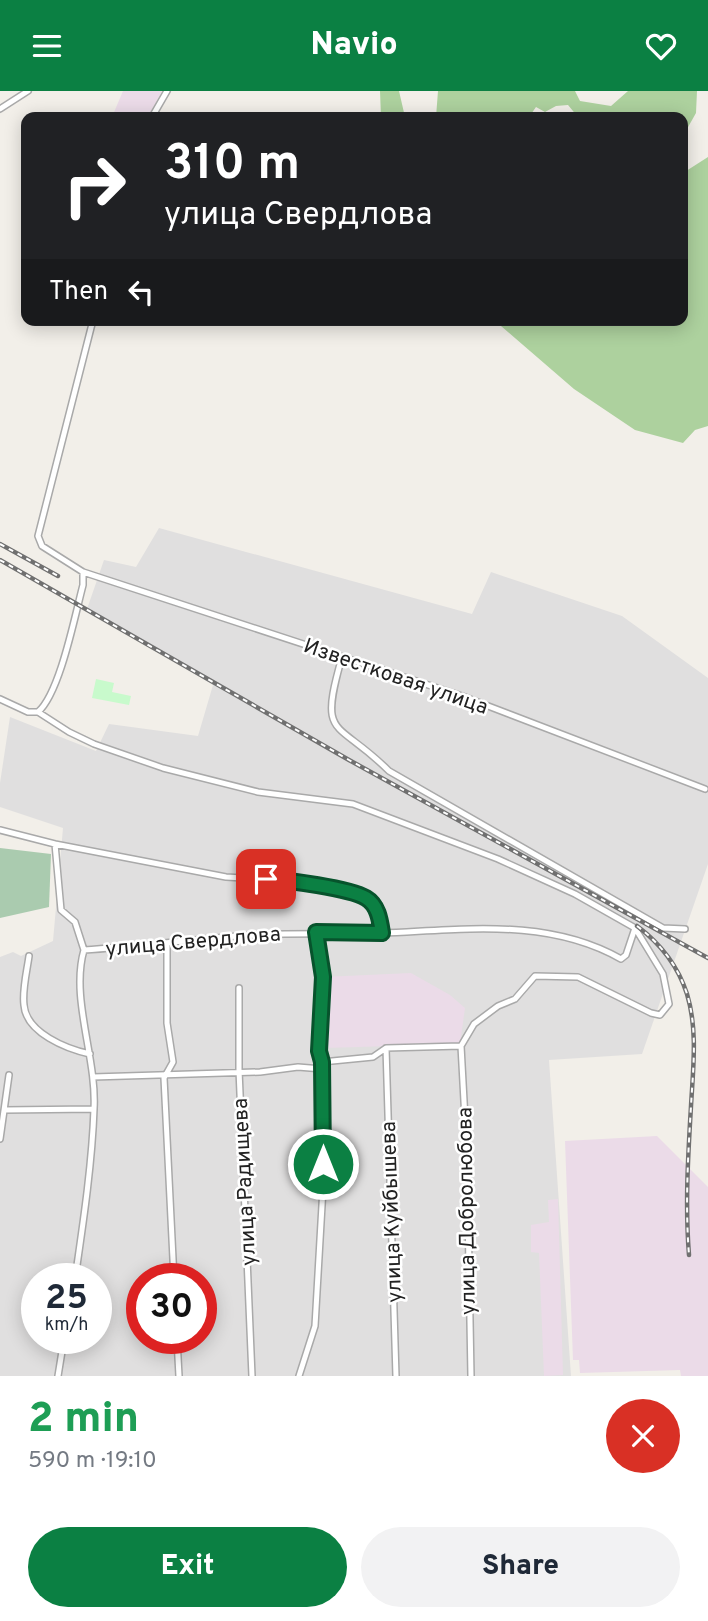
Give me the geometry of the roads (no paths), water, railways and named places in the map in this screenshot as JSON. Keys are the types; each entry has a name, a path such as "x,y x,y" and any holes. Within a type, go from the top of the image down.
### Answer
{"street":[{"path":"0,109 28,91"},
{"path":"155,112 167,91"},
{"name":"Известковая улица","path":"91,326 38,536 42,546 83,572 461,696 705,789"},
{"path":"38,712 52,688 66,647 83,585 83,572"},
{"path":"342,657 331,698 331,720 336,728 372,753 389,771 663,928 685,929"},
{"path":"0,699 28,712 38,712 69,732 163,768 258,792 353,804 498,859 575,894 635,928 663,974 669,1004 660,1015 578,977 535,976 515,999 498,1006 474,1024 461,1046 386,1048 373,1057 322,1066 93,1077"},
{"path":"0,830 55,844 226,877 281,880 366,898 377,910 382,933"},
{"path":"55,844 61,909 75,922 84,950"},
{"name":"улица Свердлова","path":"77,1263 94,1109 93,1077 78,969 84,950 167,945 227,937 316,932 382,933 431,928 537,930 571,936 621,959 626,955 635,928"},
{"path":"299,1376 315,1326 323,1188 322,1066 319,1051 323,977 316,932"},
{"path":"167,945 167,1023 173,1055 164,1078 173,1263"},
{"path":"29,956 23,1007 31,1022 51,1039 73,1050 90,1054"},
{"name":"улица Радищева","path":"239,988 239,1070 252,1376"},
{"name":"улица Добролюбова","path":"461,1046 467,1156 471,1376"},
{"name":"улица Куйбышева","path":"386,1048 396,1376"},
{"path":"0,1139 9,1075"},
{"path":"3,1113 94,1109"},
{"path":"58,1376 62,1354"},
{"path":"178,1354 179,1376"}],"railway":[{"path":"0,544 58,576"},
{"path":"0,560 349,760 708,958"},
{"path":"637,926 654,940 674,965 687,994 693,1021 687,1181 689,1255"}]}
